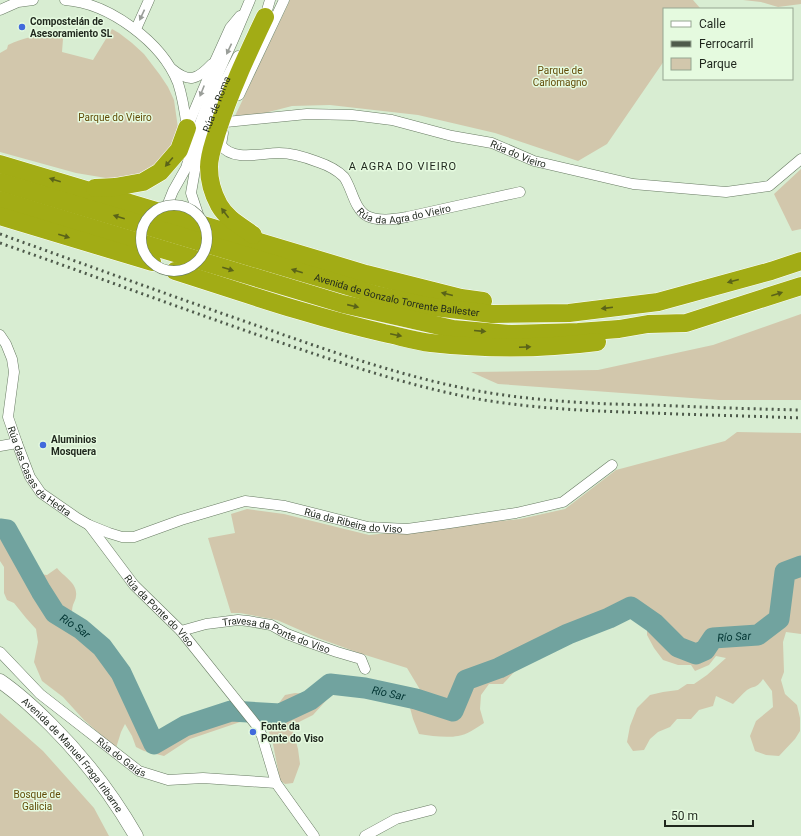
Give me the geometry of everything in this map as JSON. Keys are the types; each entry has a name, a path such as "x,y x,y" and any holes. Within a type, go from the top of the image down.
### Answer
{"highway":[{"path":"267,244 229,218 222,210 213,190 209,168 211,154 225,106 236,79 272,15"},
{"path":"83,189 115,187 143,182 160,172 197,128"},
{"path":"0,164 366,274 461,298 569,313"},
{"name":"Avenida de Gonzalo Torrente Ballester","path":"0,182 377,295 426,306 492,314 569,313 658,302 801,260"},
{"name":"Avenida de Gonzalo Torrente Ballester","path":"0,200 343,304 453,329 511,334 578,332 619,329 648,324 686,323 801,286"},
{"path":"0,216 152,262"},
{"path":"175,271 277,304 361,328 430,343 500,348 571,346 640,338 686,323"}],"street":[{"path":"0,10 18,2 33,0"},
{"path":"65,0 86,4 121,19 136,29 155,47 170,67 178,83 184,106 197,128"},
{"path":"136,29 149,0"},
{"name":"Rúa de Roma","path":"226,122 272,15 270,0"},
{"path":"272,15 277,2 275,0"},
{"name":"Rúa de Roma","path":"197,128 224,83 249,36 272,15 284,0"},
{"name":"Rúa de Roma","path":"167,206 173,191 186,168 216,59 230,28 248,4"},
{"name":"Rúa de Roma","path":"199,217 191,193 195,170 197,128 248,4"},
{"path":"170,67 181,76 193,78 205,71 216,59"},
{"name":"Rúa do Vieiro","path":"226,122 307,114 352,115 392,120 452,136 492,143 534,161 633,184 726,192 769,186 801,159"},
{"name":"Rúa da Agra do Vieiro","path":"226,122 221,145 224,150 234,154 246,156 280,153 295,155 325,164 344,177 359,208 367,216 377,219 407,217 520,192"},
{"path":"176,205 192,211 199,217 204,226 206,246 201,256 194,264 185,269 175,271 166,270 152,262 145,254 141,235 149,216 157,210 167,206 176,205"},
{"name":"Rúa das Casas da Hedra","path":"0,335 6,344 12,359 14,372 8,417 30,477 41,493 89,525"},
{"path":"0,446 17,443"},
{"name":"Rúa da Ribeira do Viso","path":"89,525 122,537 134,537 181,520 245,501 285,506 368,527 407,529 516,513 563,502 612,465"},
{"name":"Rúa da Ponte do Viso","path":"89,525 134,585 181,631 256,726 261,734 276,783"},
{"name":"Travesa da Ponte do Viso","path":"181,631 206,624 238,620 271,625 287,634 308,642 361,659 365,669"},
{"name":"Rúa do Gaiás","path":"0,652 40,694 139,771 168,780 203,778 276,783"},
{"name":"Avenida de Manuel Fraga Iribarne","path":"0,681 12,689 64,738 86,764 123,814 136,836"},
{"path":"276,783 314,836"},
{"path":"365,836 396,819 431,810"}],"green space":[{"name":"Parque de Carlomagno","path":"290,0 693,0 700,8 663,8 663,62 607,144 578,161 495,133 418,115 330,105 292,106 237,120 234,118"},
{"path":"743,0 801,0 801,4 778,7 761,2"},
{"name":"Parque do Vieiro","path":"112,29 132,43 144,54 168,87 174,100 178,128 173,145 162,162 134,176 112,179 76,173 0,152 0,53 7,49 8,45 20,40 45,35 59,35 63,39 62,52 93,60"},
{"path":"801,169 801,229 792,231 774,194"},
{"path":"801,314 801,400 719,400 498,384 471,372 598,370 713,345"},
{"path":"737,432 801,433 801,634 786,632 783,642 784,672 781,680 785,694 797,705 800,718 800,731 795,739 779,756 766,755 755,751 750,736 756,721 773,707 772,691 763,679 757,686 747,690 733,704 716,696 713,706 699,710 691,719 677,719 670,727 658,732 650,739 644,750 633,751 627,742 630,726 637,708 650,695 678,690 687,684 694,684 707,675 726,658 716,656 709,665 695,671 691,665 678,665 663,660 647,635 647,623 630,614 515,671 503,684 489,684 481,695 480,709 484,723 465,734 454,737 419,734 409,704 361,696 332,694 313,715 293,725 300,764 293,783 285,784 280,780 272,739 267,728 243,721 190,739 164,756 144,751 136,747 125,724 116,748 84,720 63,697 42,681 34,662 38,642 36,629 14,603 7,600 4,593 4,567 0,561 0,524 10,527 39,574 47,575 57,568 73,584 76,591 76,596 72,614 104,644 126,672 157,737 186,721 231,706 253,705 273,707 279,703 285,695 295,693 309,694 329,678 339,676 422,693 407,668 318,638 277,620 240,613 231,613 208,538 235,533 231,514 247,509 284,514 369,535 520,519 565,509 616,470 725,441"},
{"name":"Bosque de Galicia","path":"0,713 43,751 94,808 109,836 0,836"}],"waterway":[{"name":"Río Sar","path":"0,529 7,530 55,613 81,629 102,647 121,673 154,744 185,726 231,711 280,714 310,700 330,684 365,688 416,699 453,711 466,680 499,668 568,634 609,618 631,607 654,623 678,647 696,654 705,650 713,638 758,635 779,619 785,572 801,566"}],"railway":[{"path":"0,234 312,345 394,371 450,385 499,394 564,401 608,404 801,410"},
{"path":"0,243 258,335 367,371 450,393 499,402 564,409 801,418"}],"place":[{"name":"Compostelán de Asesoramiento SL","path":"22,27"},
{"name":"Aluminios Mosquera","path":"43,445"},
{"name":"Fonte da Ponte do Viso","path":"253,732"}],"district":[{"name":"A AGRA DO VIEIRO","path":"403,166"}]}
